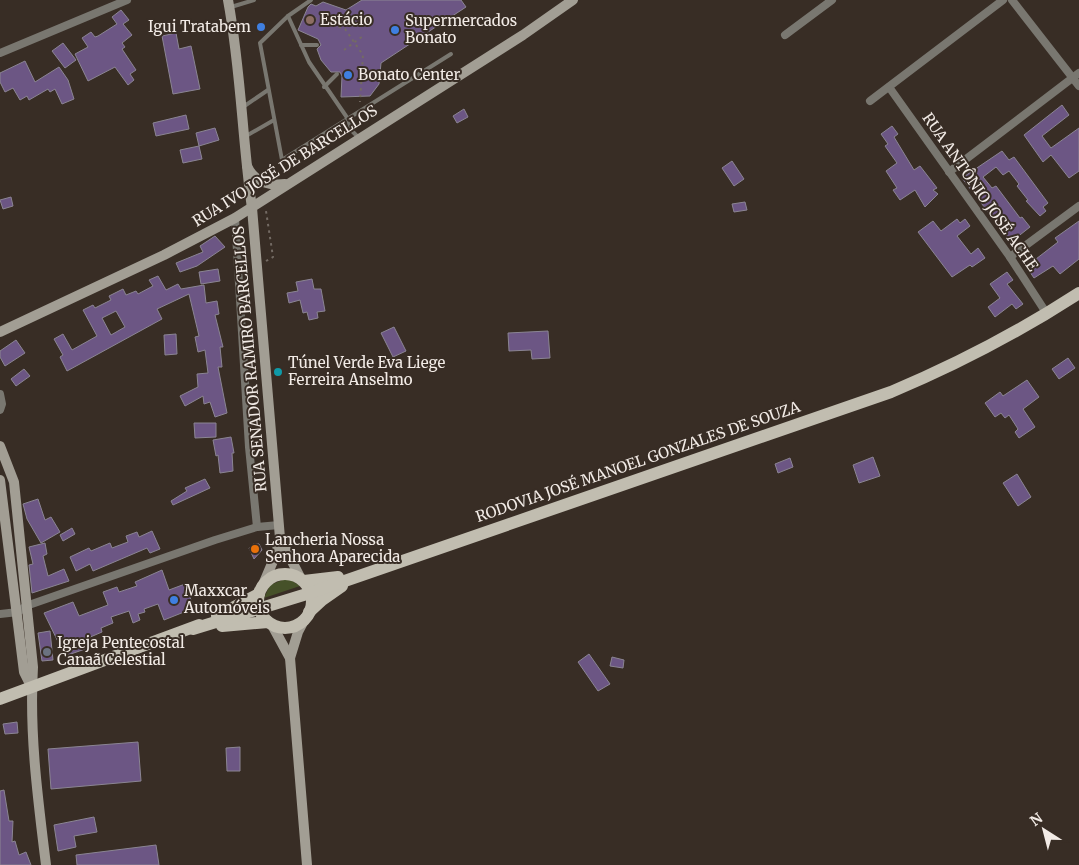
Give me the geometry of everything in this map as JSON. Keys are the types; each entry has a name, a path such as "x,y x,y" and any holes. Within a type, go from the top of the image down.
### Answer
{"main road":[{"name":"RUA IVO JOSÉ DE BARCELLOS","path":"0,332 164,255 235,218 523,35 573,0"},
{"name":"RUA SENADOR RAMIRO BARCELLOS","path":"228,4 243,107 246,163 252,208 280,538 276,554 261,591"},
{"path":"246,163 254,177 265,183 275,185 286,184"},
{"name":"RODOVIA JOSÉ MANOEL GONZALES DE SOUZA","path":"360,574 891,392 950,367 1016,333 1079,293"},
{"path":"0,446 14,482 24,672 32,688 36,777 46,865"},
{"path":"0,480 22,609"},
{"name":"RUA SENADOR RAMIRO BARCELLOS","path":"280,538 305,584"},
{"path":"192,629 261,591 278,575 285,574 305,584 311,606 298,632 290,658 307,865"},
{"path":"0,699 192,629 259,610 305,584 360,574"},
{"path":"192,629 270,623 282,628 292,627 301,623 322,600 360,574"},
{"path":"261,591 259,610 270,623 290,658"}],"street":[{"path":"0,54 127,0"},
{"path":"785,35 832,0"},
{"path":"870,101 1003,0"},
{"path":"1012,0 1076,75 1079,86"},
{"path":"949,172 1076,75"},
{"name":"RUA ANTÔNIO JOSÉ ACHE","path":"889,87 1010,257 1047,314"},
{"path":"1010,257 1079,206"},
{"name":"RUA SENADOR RAMIRO BARCELLOS","path":"235,218 248,437 257,527"},
{"path":"0,394 2,404 0,410"},
{"path":"0,614 22,609 215,540 257,527 279,525"}],"lane":[{"path":"228,4 254,0"},
{"path":"311,0 288,16 260,43 282,160 451,54"},
{"path":"288,16 301,45 324,87 348,119 351,130 359,138"},
{"path":"301,45 317,45"},
{"path":"324,87 337,74"},
{"path":"243,107 268,90"},
{"path":"244,138 274,120"}],"path":[{"path":"308,16 345,29 363,55 360,93"},
{"path":"344,50 363,36"}],"green space":[{"path":"285,579 291,580 300,586 264,598 270,585"}],"building":[{"path":"362,0 461,0 466,7 381,63 379,84 370,96 341,97 342,76 340,72 331,72 321,60 317,49 321,45 318,39 298,30 311,4 316,6 323,2 346,10"},
{"path":"121,10 129,20 123,24 132,35 122,43 125,47 122,49 136,70 130,74 134,80 128,85 115,67 88,81 75,54 88,47 82,38 91,32 95,37 98,36 117,24 112,17"},
{"path":"176,33 179,49 191,46 200,89 173,94 162,36"},
{"path":"63,43 76,60 65,68 52,51"},
{"path":"25,61 35,82 59,67 68,80 74,99 62,104 55,89 50,92 48,89 29,100 27,96 20,100 13,88 5,92 0,82 0,73"},
{"path":"1062,105 1069,115 1042,136 1051,148 1079,128 1079,171 1069,178 1051,155 1043,162 1024,135"},
{"path":"464,109 468,117 457,123 453,116"},
{"path":"186,115 189,129 156,136 153,123"},
{"path":"892,126 898,134 894,137 914,170 920,166 937,188 933,190 938,194 925,207 915,190 900,200 893,190 897,188 886,171 897,163 885,146 888,144 881,134"},
{"path":"215,128 219,140 199,146 196,133"},
{"path":"199,146 202,159 183,163 180,150"},
{"path":"1002,151 1009,160 1014,157 1048,203 1043,207 1046,211 1040,216 1026,201 1028,200 1017,186 1019,184 1009,171 1003,175 996,167 983,177 992,188 996,186 1020,218 1022,217 1030,227 1011,242 962,178"},
{"path":"732,161 744,179 734,186 722,168"},
{"path":"11,197 13,206 3,209 0,200"},
{"path":"745,202 747,210 734,212 732,204"},
{"path":"957,219 960,223 965,219 970,226 957,236 971,254 978,248 985,258 952,277 918,232 933,221 941,231"},
{"path":"1079,221 1079,259 1060,274 1053,266 1034,278 1023,262 1033,255 1036,259 1058,242 1055,238"},
{"path":"215,236 225,247 197,266 180,272 176,263 203,252 200,246"},
{"path":"218,269 220,281 201,284 199,272"},
{"path":"1007,272 1013,280 1007,284 1023,304 1016,309 1012,304 995,317 988,307 1000,298 990,284"},
{"path":"158,276 166,290 178,284 181,289 204,285 206,303 217,301 219,314 215,315 223,347 220,347 222,367 218,367 227,413 215,417 210,402 204,404 203,396 185,406 180,396 198,387 197,374 208,373 205,350 198,352 195,337 199,336 189,294 157,309 162,319 67,371 60,357 63,355 54,339 63,334 72,350 97,336 83,310 93,305 95,308 111,300 109,296 123,289 126,295 136,291 138,294 153,286 149,280","holes":["116,311 125,327 111,335 102,318"]},
{"path":"312,279 314,289 321,289 325,311 317,312 318,318 309,320 307,312 303,313 300,300 289,303 287,293 298,291 296,282"},
{"path":"394,327 406,351 393,357 381,333"},
{"path":"548,331 550,358 532,359 531,350 509,351 508,333"},
{"path":"176,334 177,354 165,355 164,335"},
{"path":"16,340 25,353 5,366 0,357 0,351"},
{"path":"1068,358 1075,368 1059,379 1052,369"},
{"path":"24,369 30,376 16,386 11,379"},
{"path":"1027,380 1039,397 1023,409 1035,427 1019,438 1015,432 1018,429 1009,415 1005,418 1001,413 995,417 985,403 1000,392 1003,396"},
{"path":"194,423 216,423 216,437 195,438"},
{"path":"231,437 234,453 232,453 233,471 220,473 218,455 216,456 213,440"},
{"path":"873,457 880,476 859,483 853,465"},
{"path":"790,458 793,467 778,473 775,464"},
{"path":"1017,474 1031,497 1018,506 1003,483"},
{"path":"205,479 210,488 173,505 171,501 187,491 185,488"},
{"path":"38,499 45,520 51,517 60,532 41,543 27,519 23,504"},
{"path":"72,528 75,534 63,541 60,535"},
{"path":"152,531 160,549 150,553 147,548 93,571 90,564 76,571 70,557 89,548 91,551 110,543 112,548 128,542 126,536 137,532 139,537"},
{"path":"45,543 47,554 43,556 48,576 64,569 69,581 32,593 29,565 33,564 29,547"},
{"name":"Lancheria Nossa Senhora Aparecida","path":"253,544 259,544 262,550 254,559 249,548"},
{"path":"162,570 169,590 185,584 194,608 164,620 158,604 144,609 145,612 138,614 140,620 133,623 129,611 111,617 113,623 101,628 102,632 88,638 91,647 65,656 44,613 73,602 79,616 108,605 103,592 117,587 119,592 137,586 135,582"},
{"path":"50,631 53,660 42,661 38,633"},
{"path":"589,654 610,684 598,691 578,662"},
{"path":"612,657 624,660 623,668 610,666"},
{"path":"17,722 18,733 5,734 3,724"},
{"path":"138,742 141,781 51,789 48,749"},
{"path":"240,747 240,771 227,771 226,748"},
{"path":"4,790 9,821 13,821 12,842 15,841 19,855 26,852 31,865 0,865 0,791"},
{"path":"94,817 97,832 74,836 76,847 58,851 54,825"},
{"path":"156,845 159,865 77,865 76,855"}],"place":[{"name":"Estácio","path":"310,20"},
{"name":"Igui Tratabem","path":"261,27"},
{"name":"Supermercados Bonato","path":"395,30"},
{"name":"Bonato Center","path":"348,75"},
{"name":"Túnel Verde Eva Liege Ferreira Anselmo","path":"278,372"},
{"name":"Lancheria Nossa Senhora Aparecida","path":"255,549"},
{"name":"Maxxcar Automóveis","path":"174,600"},
{"name":"Igreja Pentecostal Canaã Celestial","path":"47,652"}]}
